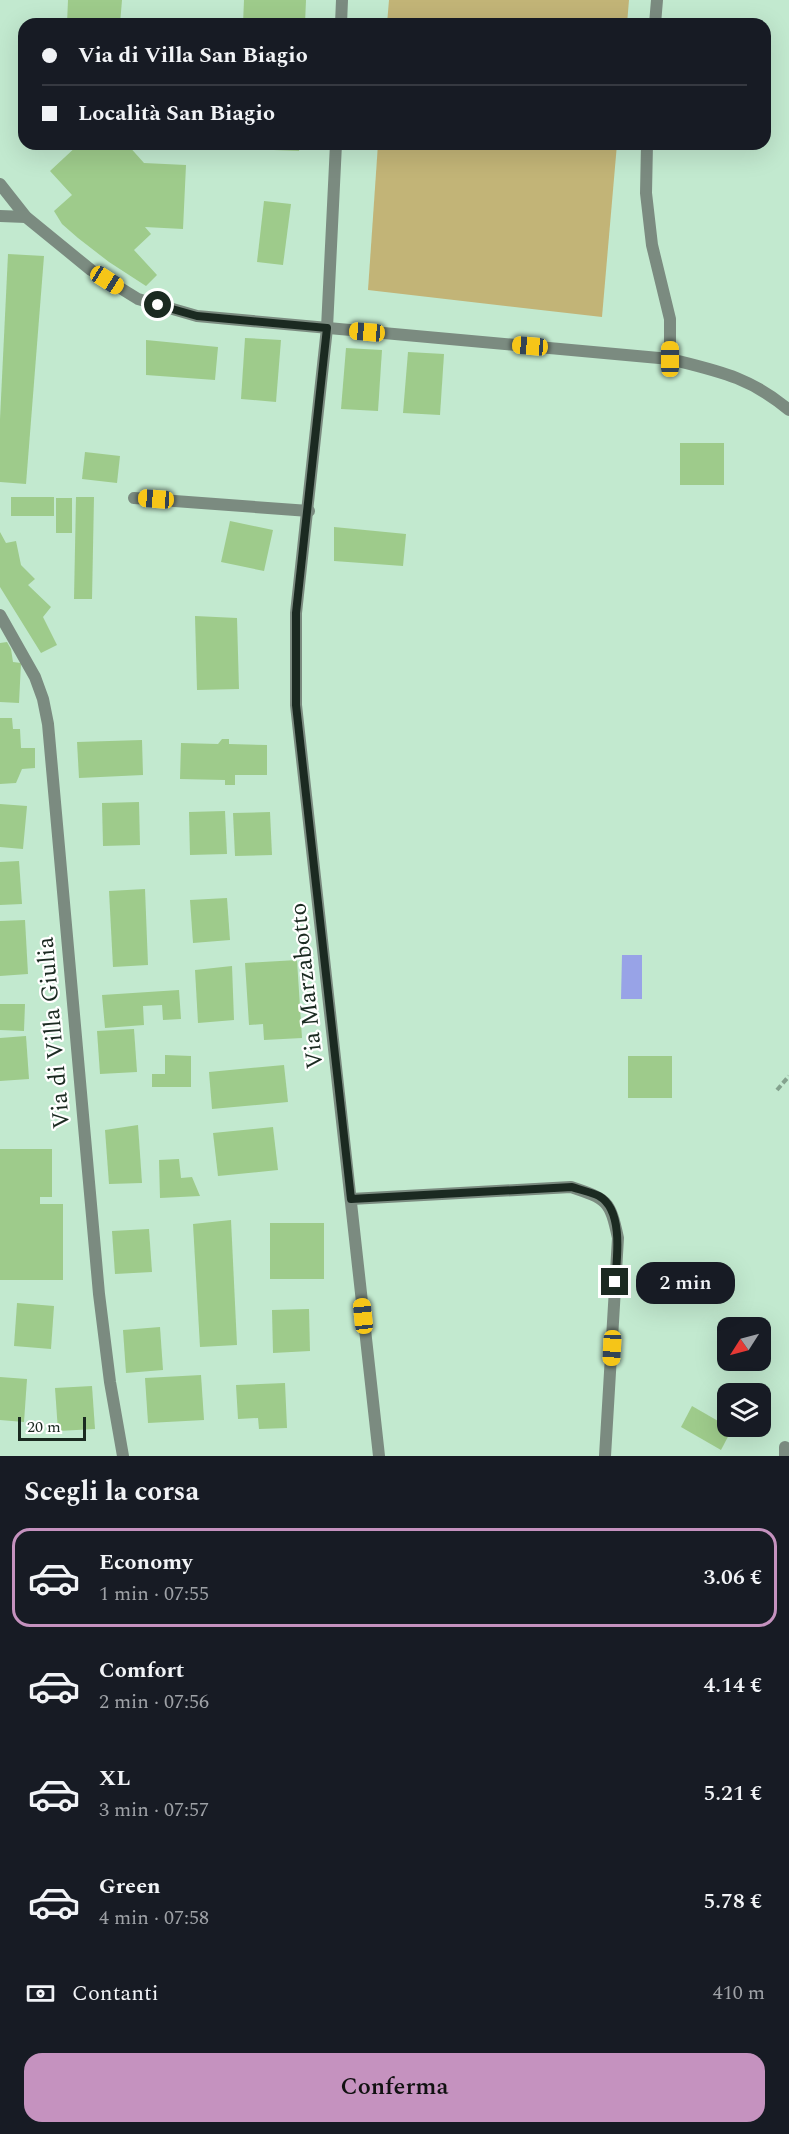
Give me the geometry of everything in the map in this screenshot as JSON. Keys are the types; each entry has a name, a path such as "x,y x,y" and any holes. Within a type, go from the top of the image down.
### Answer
{"street":[{"path":"341,18 342,0"},
{"path":"656,18 657,0"},
{"name":"Via Marzabotto","path":"336,150 327,328 309,511 296,613 296,705 379,1456"},
{"path":"646,150 646,193 652,245 670,319 670,359"},
{"path":"0,184 26,217 91,270 138,299 197,316 670,359 733,375 770,394 789,410"},
{"path":"0,216 26,217"},
{"path":"134,498 309,511"},
{"name":"Via di Villa Giulia","path":"0,615 35,676 43,699 49,732 99,1294 110,1382 123,1456"},
{"path":"351,1199 572,1187 601,1197 613,1213 618,1238 605,1456"}],"path":[{"path":"777,1090 789,1076"}],"shaded area":[{"path":"389,0 629,0 628,18 388,18"},
{"path":"378,150 616,150 602,317 368,290"}],"water":[{"path":"622,955 642,955 642,999 621,999"}],"building":[{"path":"68,0 122,0 120,18 67,18"},
{"path":"244,0 306,0 305,18 243,18"},
{"path":"73,150 132,150 144,163 186,165 183,229 145,227 151,234 134,250 157,275 146,286 109,262 62,224 54,211 72,195 50,171"},
{"path":"264,201 291,204 283,265 257,262"},
{"path":"8,254 44,256 26,484 0,482 0,419"},
{"path":"245,338 281,340 276,402 241,399"},
{"path":"146,340 218,347 215,380 146,375"},
{"path":"346,348 382,350 378,411 341,409"},
{"path":"408,352 444,354 440,415 403,413"},
{"path":"680,443 724,443 724,485 680,485"},
{"path":"85,452 120,456 117,483 82,479"},
{"path":"11,497 54,497 54,516 11,516"},
{"path":"76,497 94,497 92,599 74,599"},
{"path":"56,498 72,498 72,533 56,533"},
{"path":"230,521 273,530 264,571 221,562"},
{"path":"334,527 406,534 403,566 334,561"},
{"path":"0,532 6,543 16,541 21,565 35,579 28,585 51,607 43,617 57,645 41,653 0,587"},
{"path":"195,616 237,618 239,689 197,690"},
{"path":"7,642 11,649 13,662 21,663 19,703 0,702 0,643"},
{"path":"0,718 12,718 13,729 20,729 21,748 35,748 35,768 22,769 16,783 0,784"},
{"path":"222,739 229,739 229,744 267,745 267,775 235,775 235,785 225,785 225,780 180,779 181,743 218,744"},
{"path":"142,740 143,775 79,778 77,742"},
{"path":"139,802 140,845 103,846 102,803"},
{"path":"0,804 27,806 23,849 0,847"},
{"path":"225,811 227,854 190,855 189,812"},
{"path":"270,812 272,855 235,856 233,813"},
{"path":"19,861 22,904 0,905 0,862"},
{"path":"145,889 148,965 113,967 109,891"},
{"path":"227,898 230,940 193,943 190,900"},
{"path":"25,920 28,974 0,976 0,921"},
{"path":"297,960 302,1038 264,1040 263,1024 249,1025 245,963"},
{"path":"232,966 234,1020 198,1023 195,970"},
{"path":"179,990 181,1019 163,1020 162,1005 143,1006 144,1025 105,1028 102,995"},
{"path":"0,1004 25,1004 24,1031 0,1030"},
{"path":"134,1029 137,1072 100,1074 97,1031"},
{"path":"26,1036 29,1079 0,1081 0,1038"},
{"path":"165,1055 191,1056 191,1087 152,1087 152,1074 165,1074"},
{"path":"628,1056 672,1056 672,1098 628,1098"},
{"path":"284,1065 288,1102 212,1109 209,1072"},
{"path":"138,1125 142,1183 109,1184 105,1130"},
{"path":"273,1127 278,1170 218,1176 213,1133"},
{"path":"0,1149 52,1149 52,1197 40,1197 40,1204 63,1204 63,1280 0,1280"},
{"path":"179,1159 181,1178 192,1177 200,1196 160,1198 159,1160"},
{"path":"231,1220 237,1345 200,1347 193,1224"},
{"path":"270,1223 324,1223 324,1279 270,1279"},
{"path":"149,1229 152,1272 115,1274 112,1231"},
{"path":"17,1303 54,1306 51,1349 14,1346"},
{"path":"309,1309 310,1351 273,1353 272,1310"},
{"path":"160,1327 163,1370 126,1373 123,1330"},
{"path":"201,1375 204,1420 148,1423 145,1378"},
{"path":"0,1377 27,1379 24,1422 0,1420"},
{"path":"285,1383 287,1428 259,1429 258,1418 238,1419 236,1385"},
{"path":"92,1386 95,1429 58,1431 55,1388"},
{"path":"692,1406 717,1420 717,1437 728,1437 721,1450 681,1427"}],"route":[{"path":"158,305 197,316 327,328 309,511 296,613 296,705 351,1199 572,1187 601,1197 613,1213 618,1238 615,1282"}]}
